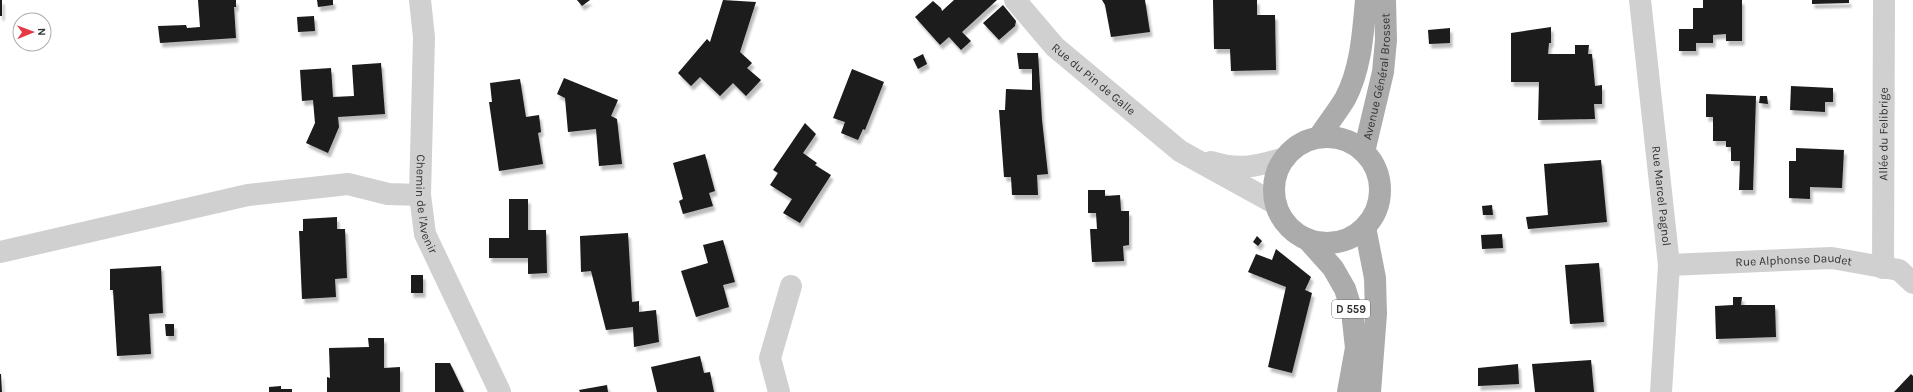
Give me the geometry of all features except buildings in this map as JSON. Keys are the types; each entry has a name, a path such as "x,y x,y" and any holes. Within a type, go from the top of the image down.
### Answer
{"main road":[{"name":"Avenue Général Brosset","path":"1319,137 1345,98 1356,66 1363,33 1366,0"},
{"name":"Avenue Général Brosset","path":"1364,152 1383,72 1386,40 1385,0"},
{"path":"1319,137 1335,138 1351,142 1364,152 1374,165 1379,181 1380,198 1375,214 1365,227 1353,237 1338,242 1322,243 1306,239 1293,231 1282,219 1276,204 1274,188 1276,177 1285,158 1294,148 1306,141 1319,137"},
{"name":"D 559","path":"1365,227 1375,278 1376,314 1370,392"},
{"name":"D 559","path":"1306,239 1333,268 1345,289 1352,311 1356,348 1348,392"}],"street":[{"name":"Chemin de l'Avenir","path":"420,0 424,37 420,195 425,234 500,392"},
{"name":"Rue du Pin de Galle","path":"1015,0 1055,46 1180,151 1276,204"},
{"name":"Rue Marcel Pagnol","path":"1640,0 1669,264 1661,392"},
{"name":"Allée du Felibrige","path":"1883,268 1884,0"},
{"name":"Rue du Pin de Galle","path":"1180,151 1223,166 1256,167 1285,158"},
{"path":"0,252 248,195 348,184 388,194 420,195"},
{"name":"Rue Alphonse Daudet","path":"1669,264 1832,258 1899,270 1913,283"},
{"path":"779,392 770,358 790,286"}]}
